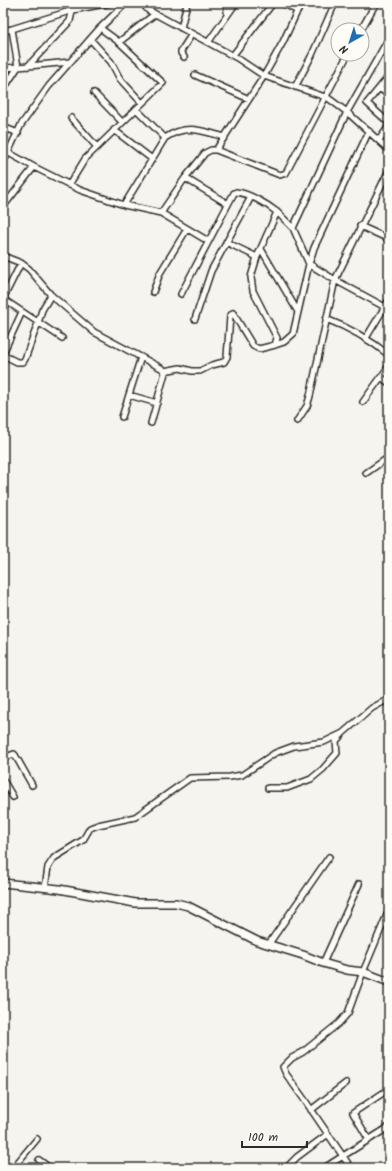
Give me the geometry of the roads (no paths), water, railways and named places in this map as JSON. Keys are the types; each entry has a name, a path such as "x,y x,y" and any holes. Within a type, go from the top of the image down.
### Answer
{"street":[{"path":"28,66 70,21 74,3"},
{"path":"3,31 73,10 110,3"},
{"path":"3,163 21,125 49,86 100,28 126,3"},
{"path":"142,3 148,10 233,55 264,76 325,97 348,112 389,150"},
{"path":"181,28 187,3"},
{"path":"227,3 227,14"},
{"path":"209,42 236,3"},
{"path":"233,55 273,3"},
{"path":"282,3 298,11"},
{"path":"216,150 264,76 283,42 301,3"},
{"path":"295,86 312,55 335,3"},
{"path":"365,22 376,3"},
{"path":"119,42 155,14"},
{"path":"69,185 82,162 163,82 119,42 100,28"},
{"path":"3,90 18,68 12,29"},
{"path":"184,57 181,51 192,34"},
{"path":"90,39 113,65 120,79 142,103"},
{"path":"293,228 348,112 388,42"},
{"path":"3,68 18,68 70,62"},
{"path":"161,213 185,178 205,153 211,150 216,150 283,175 287,171 344,62"},
{"path":"195,75 249,99"},
{"path":"379,140 389,124 367,103 389,76"},
{"path":"380,88 389,96"},
{"path":"94,94 122,122"},
{"path":"136,109 165,138"},
{"path":"71,118 97,147"},
{"path":"3,135 8,129 18,133"},
{"path":"124,205 165,138 175,131 190,129 225,137"},
{"path":"114,130 152,159"},
{"path":"164,371 180,368 200,371 212,365 224,362 227,357 230,316 233,313 253,346 259,349 284,342 293,334 314,248 370,132"},
{"path":"9,153 69,185 124,205 161,213 208,241"},
{"path":"3,207 34,167"},
{"path":"298,421 307,406 310,396 334,280 389,170"},
{"path":"185,178 228,204"},
{"path":"181,294 208,241 236,192 268,205 277,212 293,228 309,264 334,280 385,307"},
{"path":"195,319 212,271 251,197"},
{"path":"275,345 277,338 253,291 251,277 257,258 277,212"},
{"path":"360,226 389,239"},
{"path":"153,292 160,273 187,228"},
{"path":"226,242 257,258"},
{"path":"261,249 298,312"},
{"path":"3,256 20,263 34,274 51,296 94,332 160,366 165,373 151,423"},
{"path":"20,263 3,299 62,338"},
{"path":"22,312 3,354 17,362 22,362 42,310 51,296"},
{"path":"366,338 389,300"},
{"path":"326,319 346,326 366,338 389,355"},
{"path":"122,417 141,357"},
{"path":"363,402 389,366"},
{"path":"381,377 389,383"},
{"path":"129,395 157,403"},
{"path":"366,473 389,457"},
{"path":"45,888 48,867 54,858 83,840 90,828 135,817 190,778 230,777 242,775 276,753 294,746 324,742 343,732 372,708 385,701 389,703"},
{"path":"268,788 287,788 311,779 323,769 337,753 336,741 343,732"},
{"path":"3,758 14,754 32,785"},
{"path":"3,780 13,797"},
{"path":"268,945 329,857"},
{"path":"3,884 45,888 135,903 176,903 188,906 245,936 268,945 303,955 323,964 363,972 389,982"},
{"path":"323,964 359,884"},
{"path":"351,1168 286,1074 283,1067 292,1058 303,1052 344,1019 348,1014 363,972 389,910"},
{"path":"311,1110 346,1083"},
{"path":"369,1140 353,1113 389,1089"},
{"path":"324,1168 389,1127"},
{"path":"286,1168 297,1157 328,1134"},
{"path":"13,1168 37,1139"},
{"path":"39,1160 50,1168"}]}
